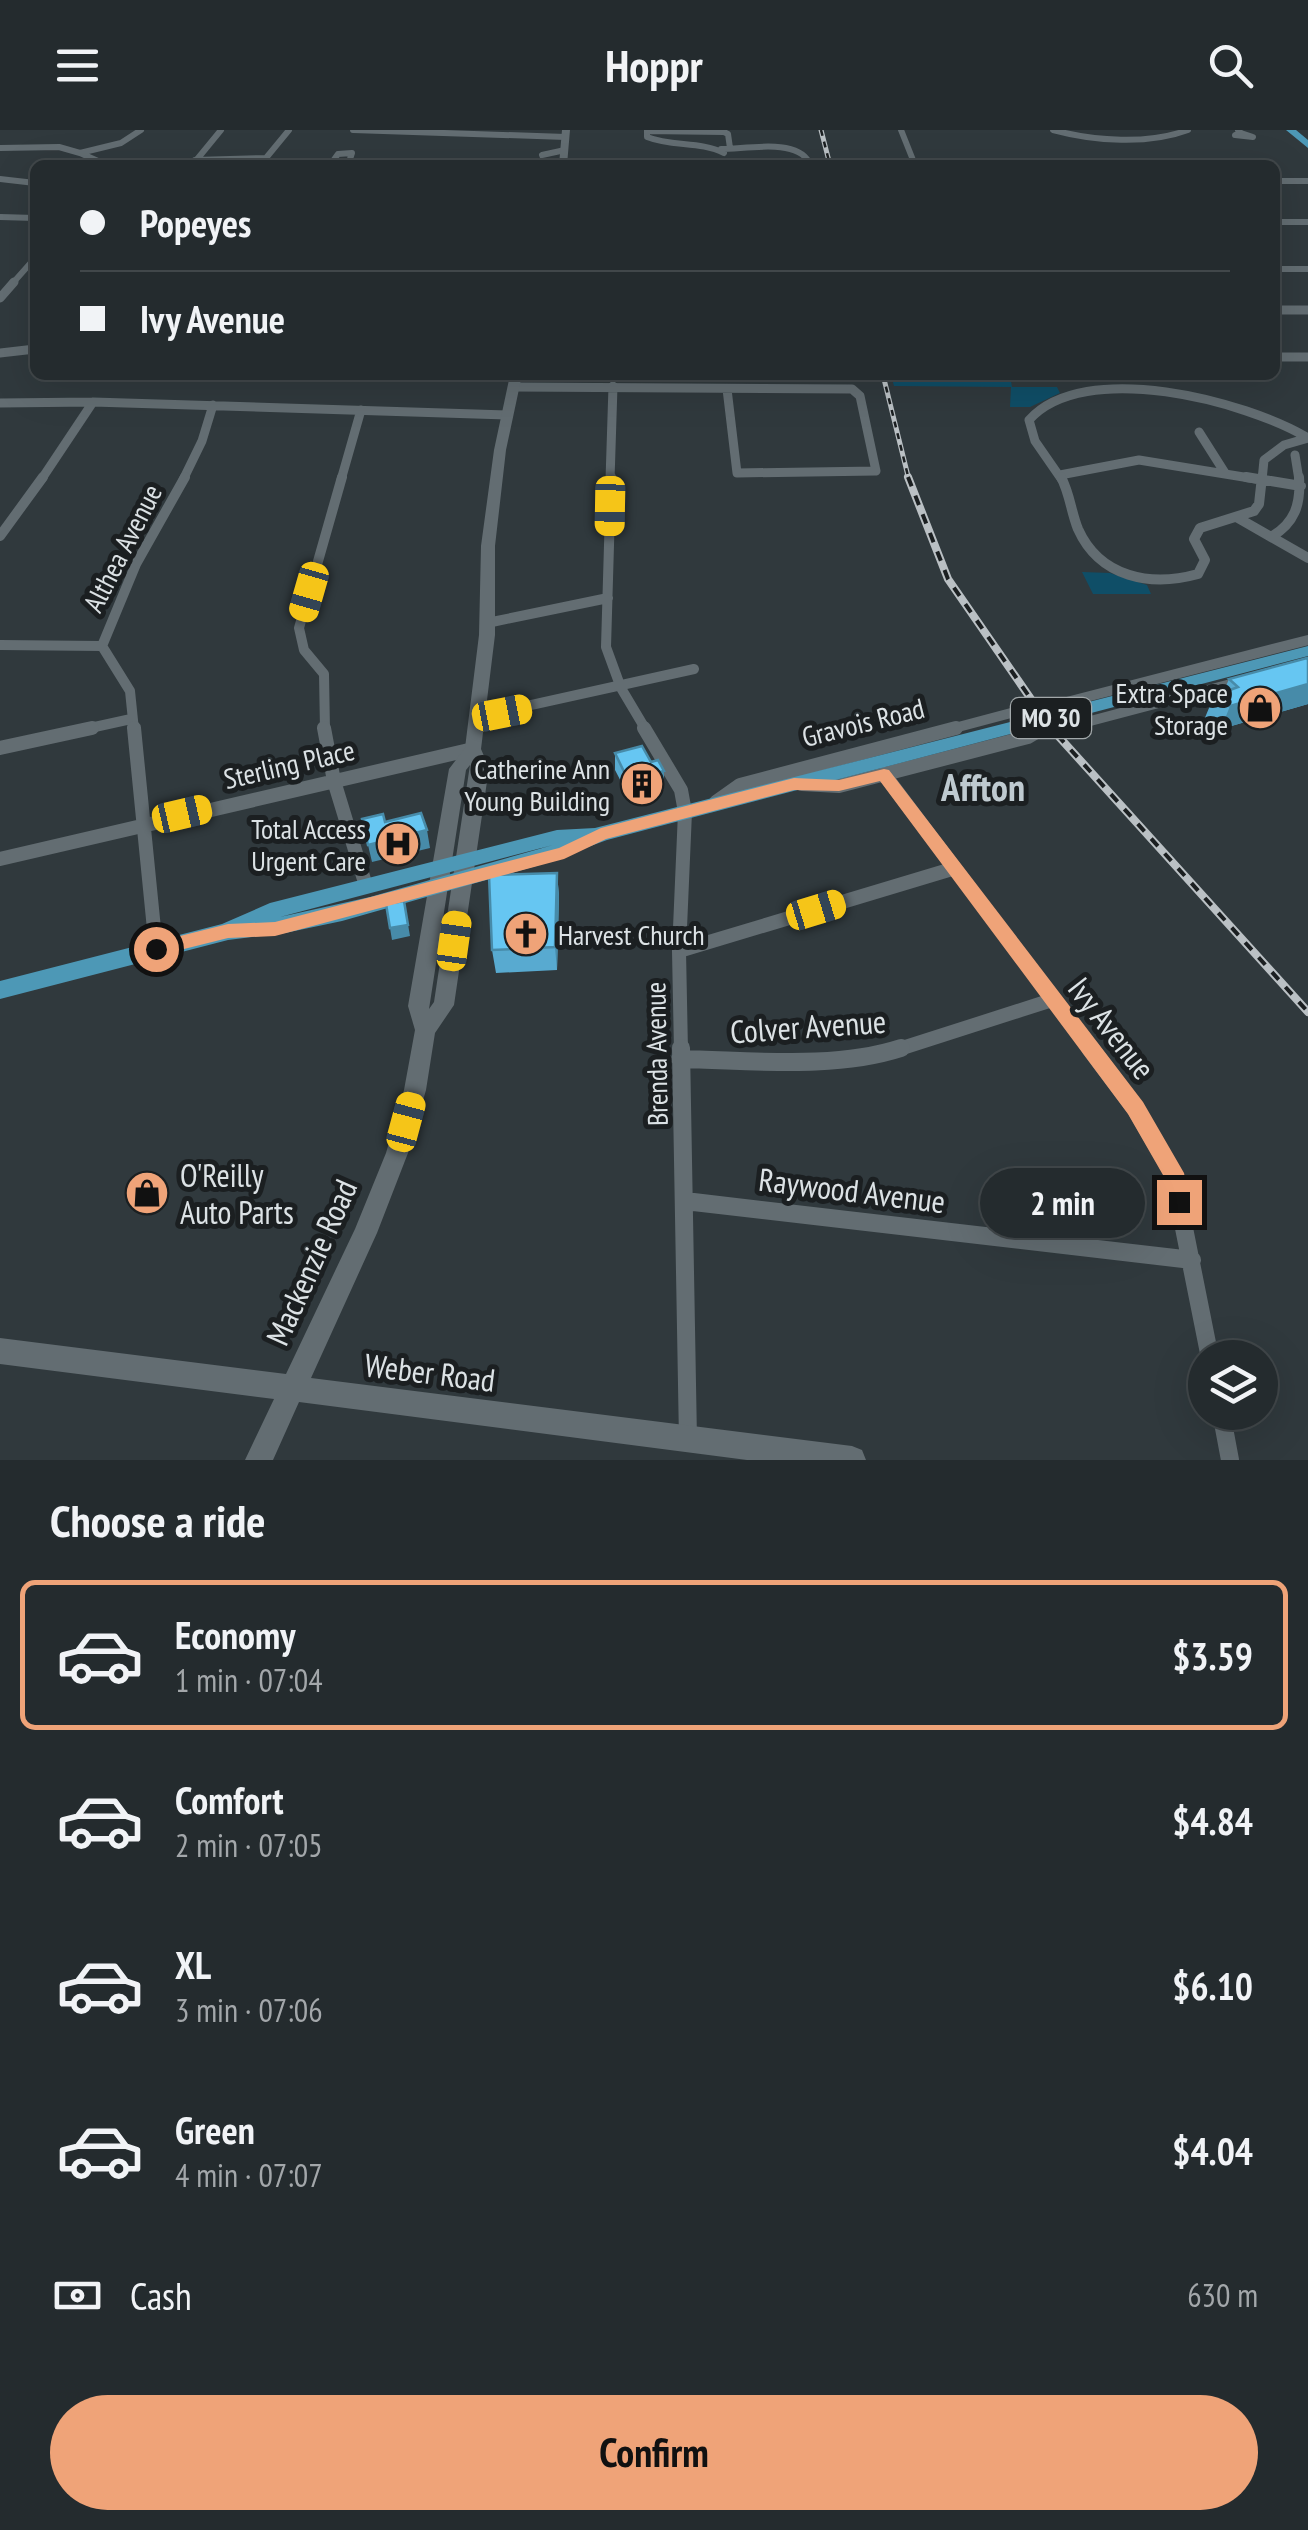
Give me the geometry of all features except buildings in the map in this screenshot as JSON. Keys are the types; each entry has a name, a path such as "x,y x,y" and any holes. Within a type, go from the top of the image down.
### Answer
{"main road":[{"path":"1291,130 1308,144"},
{"path":"564,160 566,134"},
{"path":"1280,182 1308,182"},
{"name":"Mackenzie Road","path":"258,1460 387,1180 415,1090 426,1030 444,1005 480,768 473,749 487,623 488,546 514,381"},
{"name":"Gravois Road","path":"228,931 275,929 465,869 564,852 601,834 1308,651"},
{"name":"Mackenzie Road","path":"426,1030 418,1006 458,769 473,749"},
{"name":"Gravois Road","path":"0,990 228,931 270,912 366,886 440,876"},
{"name":"Weber Road","path":"0,1351 852,1460"}],"street":[{"path":"80,154 121,144 141,130"},
{"path":"196,160 221,130"},
{"path":"252,160 270,156 289,130"},
{"path":"356,130 566,134"},
{"path":"900,130 913,160"},
{"path":"1054,130 1047,135 1164,136 1188,130"},
{"path":"726,160 726,148 728,134 724,132 647,131 647,137 665,144 726,148 796,149 807,160"},
{"path":"770,136 773,148"},
{"path":"0,148 59,147 95,160"},
{"path":"544,160 542,155 565,152"},
{"path":"335,160 338,154 352,153 350,160"},
{"path":"0,179 30,182"},
{"path":"0,217 30,218"},
{"path":"1280,222 1308,222"},
{"path":"0,298 30,264"},
{"path":"1280,270 1308,269"},
{"path":"1280,310 1308,310"},
{"path":"0,352 30,350"},
{"path":"1280,357 1308,357"},
{"path":"514,381 613,386 647,380 726,389 852,389 860,396 876,472 737,473 726,389"},
{"name":"Brenda Avenue","path":"613,386 606,647 621,688 681,790 686,812 679,951 688,1440"},
{"path":"1146,392 1253,412 1288,424 1308,437 1264,460 1259,504 1238,518 1200,528 1194,535 1205,560 1198,574 1167,582 1132,578 1103,564 1094,554 1076,523 1060,474 1042,455 1029,420 1042,404 1088,393 1146,392"},
{"path":"0,404 92,402 507,415"},
{"path":"0,536 78,430 92,402"},
{"name":"Althea Avenue","path":"156,949 130,691 102,646 148,539 190,474 213,405"},
{"path":"361,410 299,628 304,650 324,674 320,708 335,780 366,886"},
{"path":"1199,432 1226,473"},
{"path":"1271,537 1292,522 1301,486 1295,455"},
{"path":"1060,474 1139,460 1301,486"},
{"path":"1238,518 1308,558"},
{"path":"487,623 608,598"},
{"path":"1308,640 1059,702 1056,707 1071,723 1079,724 1308,664"},
{"path":"0,645 102,646"},
{"path":"477,716 621,688 694,669"},
{"name":"Gravois Road","path":"712,805 740,785 1011,712 1024,715 1038,731 1028,737 839,786 794,784"},
{"path":"0,748 132,719"},
{"name":"Sterling Place","path":"0,860 144,822 473,749"},
{"name":"Ivy Avenue","path":"884,774 1136,1108 1173,1173 1207,1340"},
{"path":"679,951 952,869"},
{"name":"Colver Avenue","path":"680,1059 812,1060 880,1055 1052,1000"},
{"name":"Raywood Avenue","path":"685,1201 1192,1260"},
{"path":"1224,1430 1230,1460"}],"shaded area":[{"path":"892,380 1002,380 1011,381 1012,387 1057,387 1060,393 1030,407 1010,407 1011,387 894,386"},
{"path":"1082,572 1110,573 1147,585 1151,594 1093,594"}],"railway":[{"path":"821,130 829,160"},
{"path":"884,380 909,479"},
{"path":"909,479 948,579 1051,728 1308,1012"}],"place":[{"name":"Extra Space Storage","path":"1260,708"},
{"name":"Catherine Ann Young Building","path":"642,784"},
{"name":"Total Access Urgent Care","path":"398,844"},
{"name":"Harvest Church","path":"526,934"},
{"name":"O'Reilly Auto Parts","path":"147,1193"}],"district":[{"name":"Affton","path":"983,786"}],"route":[{"path":"156,949 228,931 275,929 326,916 564,852 601,834 794,784 839,786 884,774 1136,1108 1173,1173 1179,1202"}]}
